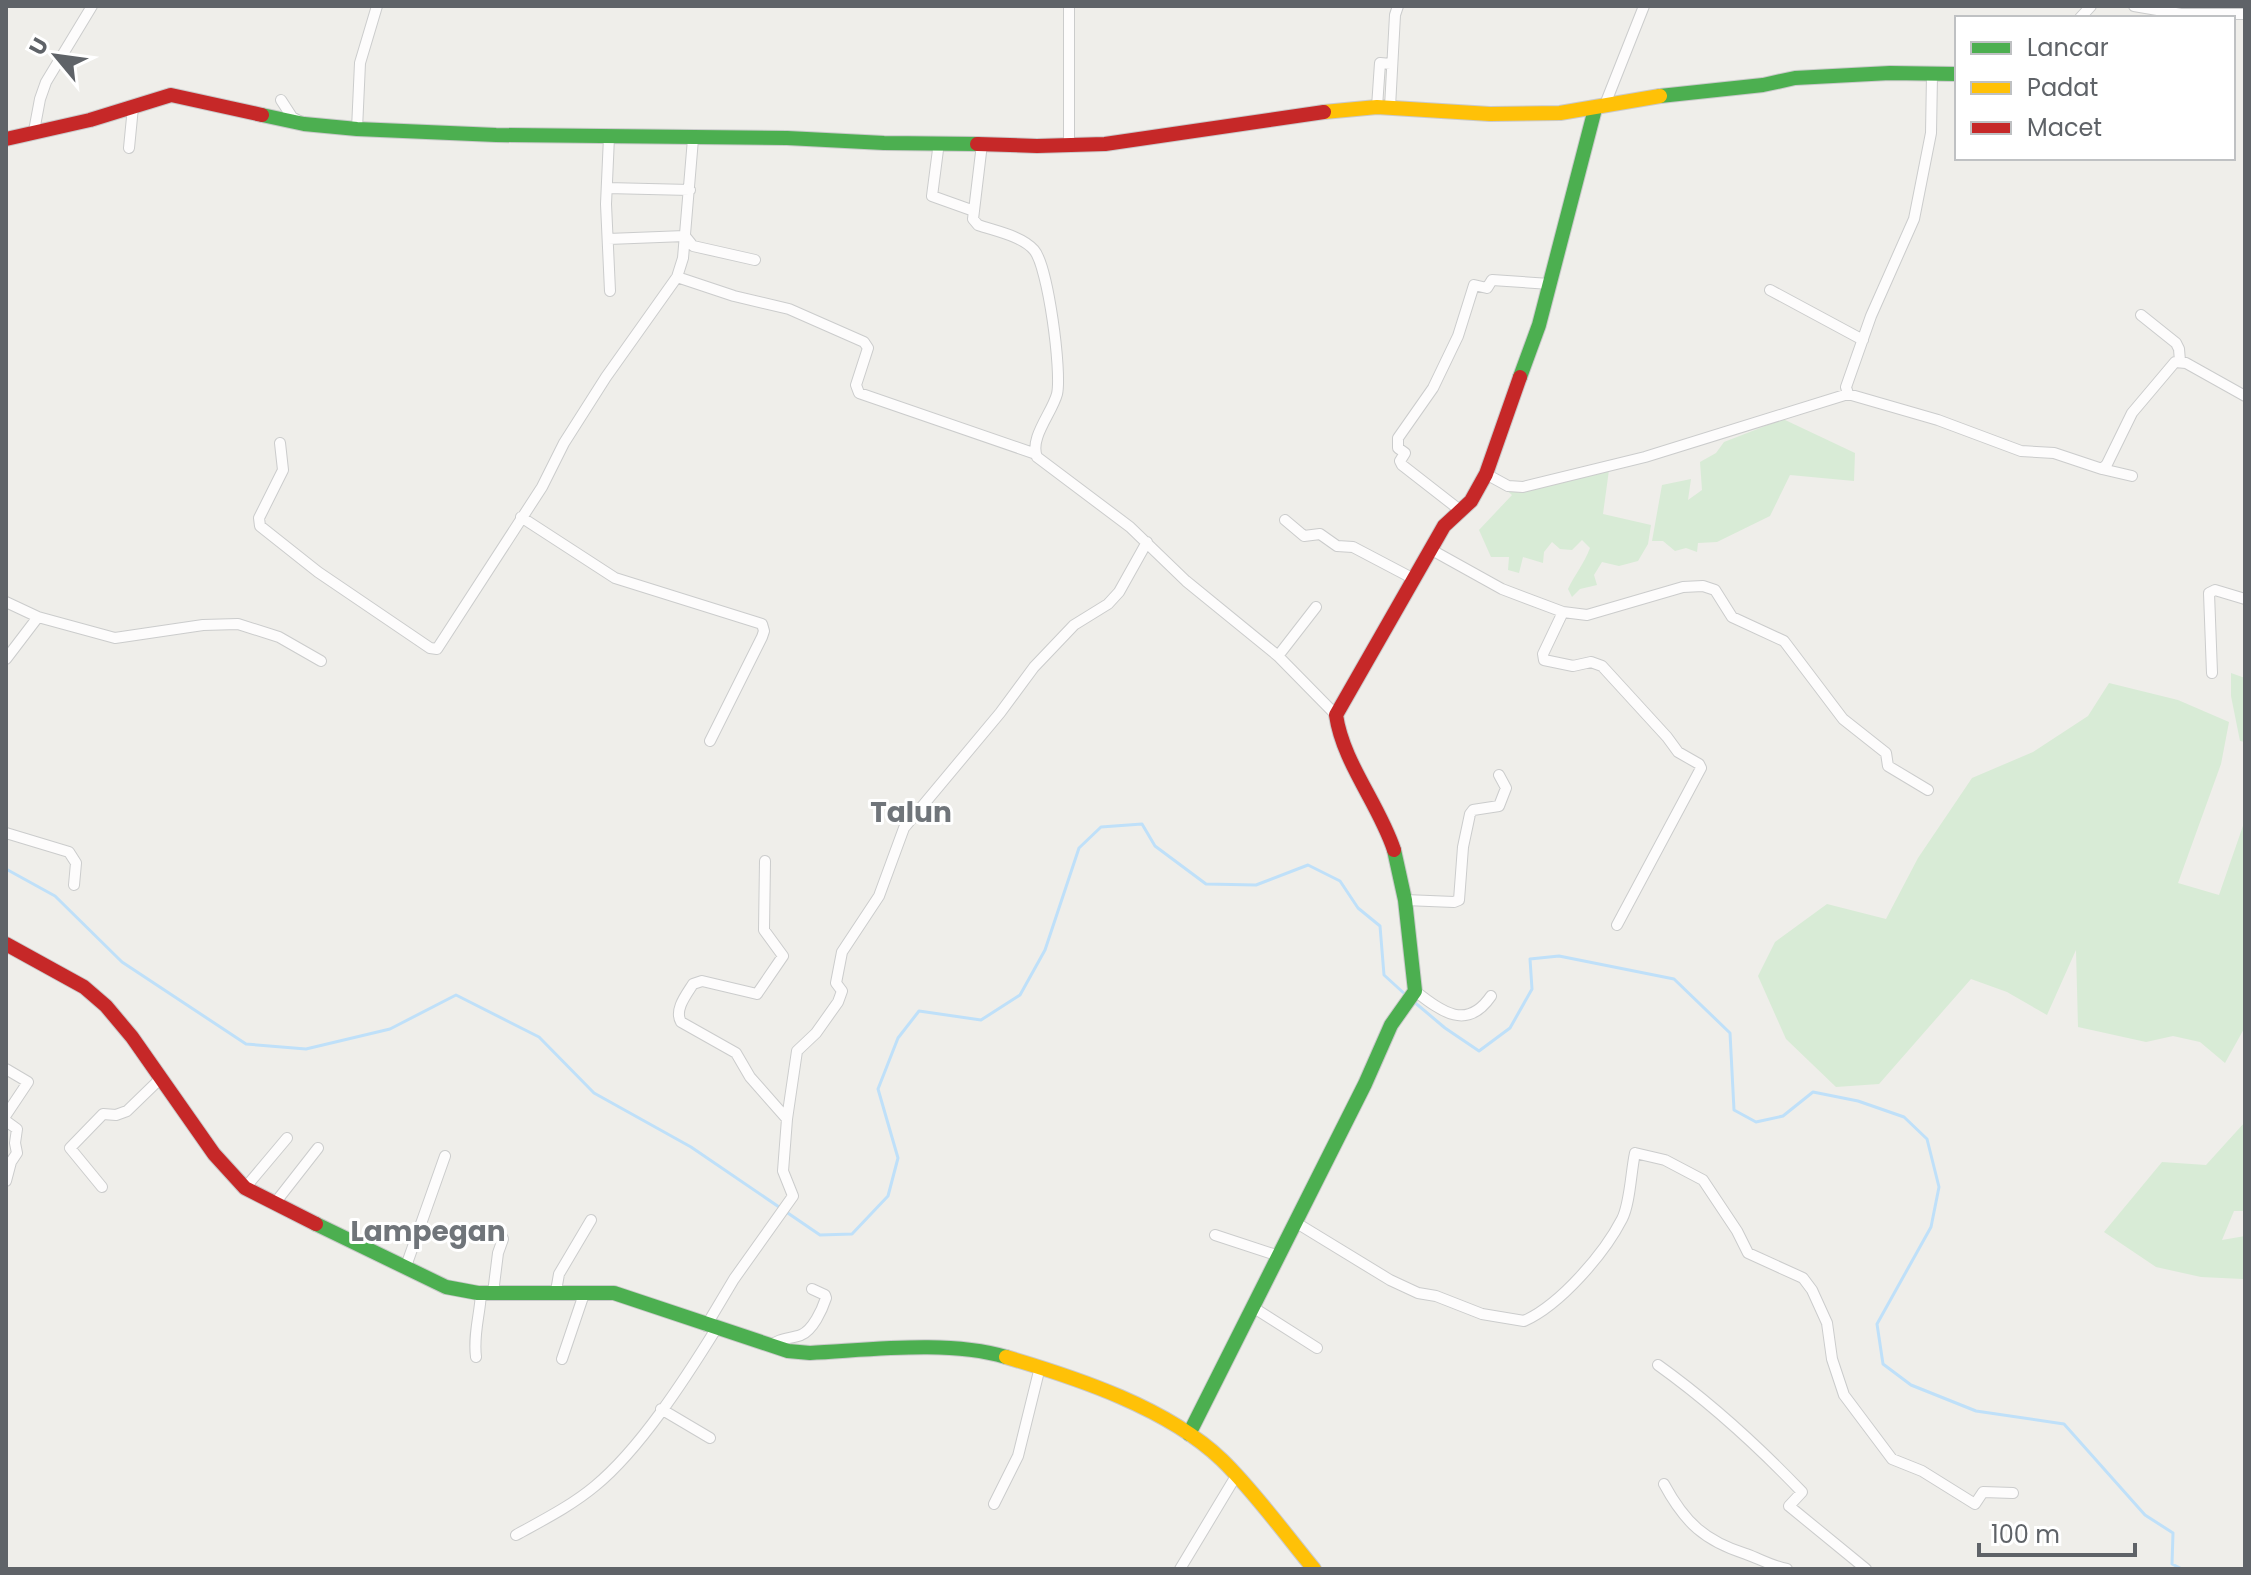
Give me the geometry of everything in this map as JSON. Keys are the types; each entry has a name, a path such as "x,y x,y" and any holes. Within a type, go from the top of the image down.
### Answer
{"street":[{"path":"34,131 46,82 92,6"},
{"path":"357,129 360,63 377,6"},
{"path":"1069,6 1069,145"},
{"path":"1384,107 1380,63 1391,64 1398,6"},
{"path":"1336,715 1444,526 1471,501 1486,474 1524,369 1599,108 1644,6"},
{"path":"2134,6 2181,14 2210,10 2245,14"},
{"path":"6,139 75,124 133,107 160,95 171,95 304,124 357,129 693,139 787,138 884,143 1069,145 1162,137 1305,114 1384,107 1514,114 1599,108 1795,78 1890,73 1955,74"},
{"path":"1848,394 1846,387 1863,340 1914,219 1931,133 1932,75"},
{"path":"281,100 292,117 304,124"},
{"path":"129,148 133,107"},
{"path":"609,137 610,291"},
{"path":"280,443 284,465 259,518 260,526 318,572 431,649 440,646 606,377 677,277 683,258 693,139"},
{"path":"939,142 932,196 974,211"},
{"path":"982,144 973,219 978,225 1027,244 1037,253 1056,348 1058,382 1049,415 1036,441 1036,454"},
{"path":"607,188 690,190"},
{"path":"608,239 685,236"},
{"path":"685,236 693,246 755,260"},
{"path":"677,277 734,296 789,309 864,342 868,348 856,385 859,393 1036,454 1147,542 1186,581 1278,656 1336,715 1339,737 1390,837 1405,900 1413,993 1391,1025 1365,1084 1189,1434"},
{"path":"1461,511 1402,465 1400,461 1405,453 1398,448 1398,438 1433,388 1458,336 1474,285 1487,288 1492,280 1550,284"},
{"path":"1770,290 1863,340"},
{"path":"2141,315 2176,343 2180,361"},
{"path":"2180,361 2245,396"},
{"path":"2102,469 2132,413 2173,364 2180,361"},
{"path":"1486,474 1508,486 1523,487 1645,457 1848,394 1938,420 2021,451 2054,453 2132,476"},
{"path":"521,517 615,578 762,624 762,637 710,741"},
{"path":"1285,520 1304,536 1320,534 1337,546 1353,547 1412,578"},
{"path":"516,1535 596,1485 634,1446 661,1409 711,1328 734,1279 793,1196 783,1171 797,1051 816,1033 838,1002 842,991 836,983 842,952 879,896 901,831 1000,713 1034,667 1074,625 1108,604 1119,592 1147,542"},
{"path":"1430,549 1502,589 1563,612 1587,615 1683,587 1703,586 1715,590 1732,617 1784,641 1843,719 1886,753 1888,766 1928,790"},
{"path":"2212,673 2209,593 2215,590 2245,599"},
{"path":"6,602 38,617 115,638 203,625 238,624 279,637 321,661"},
{"path":"1278,656 1316,607"},
{"path":"1563,612 1543,654 1544,660 1573,666 1591,662 1602,666 1678,752 1701,768 1617,925"},
{"path":"6,659 38,617"},
{"path":"1405,900 1459,900 1463,847 1470,814 1473,810 1499,806 1506,788 1499,775"},
{"path":"6,833 69,852 76,863 74,885"},
{"path":"765,861 764,930 783,954 781,959 757,994 696,982 678,1011 678,1017 681,1022 736,1053 750,1077 787,1119"},
{"path":"6,945 64,975 95,996 132,1037 214,1154 245,1188 405,1269 446,1287 487,1293 585,1291 622,1296 770,1346 810,1353 958,1349 989,1352 1040,1367 1140,1406 1189,1434 1222,1460 1314,1569"},
{"path":"1413,993 1441,1009 1466,1016 1478,1012 1491,996"},
{"path":"6,1069 28,1081 6,1118 17,1129 17,1153 6,1181"},
{"path":"102,1187 70,1148 103,1114 123,1113 160,1079"},
{"path":"245,1188 287,1138"},
{"path":"275,1203 318,1148"},
{"path":"1295,1222 1390,1280 1418,1293 1436,1296 1482,1314 1524,1321 1573,1285 1623,1217 1635,1153 1665,1160 1703,1180 1748,1253 1803,1278 1827,1323 1832,1359 1844,1395 1892,1459 1922,1471 1975,1504 1983,1492 2013,1493"},
{"path":"405,1269 445,1156"},
{"path":"556,1291 561,1270 591,1220"},
{"path":"476,1357 474,1335 503,1239 500,1233"},
{"path":"1215,1235 1279,1256"},
{"path":"770,1346 775,1341 809,1331 826,1298 812,1289"},
{"path":"562,1359 585,1291"},
{"path":"1254,1308 1317,1348"},
{"path":"1658,1365 1703,1398 1753,1442 1802,1492 1789,1506 1866,1569"},
{"path":"994,1504 1018,1456 1040,1367"},
{"path":"661,1409 710,1438"},
{"path":"1180,1569 1236,1476"},
{"path":"1664,1484 1674,1503 1699,1532 1727,1549 1787,1569"}],"green space":[{"path":"1783,419 1855,453 1854,481 1790,475 1770,516 1717,542 1698,543 1697,552 1686,548 1675,551 1663,541 1652,541 1662,485 1691,479 1688,500 1702,490 1700,462 1716,453 1724,442"},
{"path":"1609,470 1603,514 1651,525 1648,544 1638,561 1619,566 1602,562 1594,575 1597,585 1580,589 1572,597 1568,589 1590,548 1582,540 1572,550 1560,549 1552,542 1544,552 1543,563 1523,557 1519,573 1508,570 1509,557 1491,557 1479,530 1512,495 1504,488"},
{"path":"2231,673 2245,678 2245,742 2240,741 2231,696"},
{"path":"2109,683 2178,700 2229,722 2221,764 2178,883 2219,895 2245,820 2245,1027 2225,1063 2200,1042 2173,1036 2146,1042 2078,1027 2076,950 2047,1015 2007,992 1971,979 1879,1084 1836,1087 1786,1039 1758,976 1775,942 1827,904 1886,919 1918,858 1972,778 2033,752 2088,716"},
{"path":"2245,1122 2245,1211 2234,1211 2222,1240 2245,1236 2243,1279 2201,1277 2156,1267 2104,1232 2162,1162 2206,1165"}],"waterway":[{"path":"6,869 55,896 122,962 246,1044 306,1049 390,1029 456,995 539,1037 594,1093 691,1147 820,1235 852,1234 888,1196 898,1158 878,1089 898,1038 919,1011 981,1020 1020,995 1045,950 1079,848 1101,827 1142,824 1155,846 1206,884 1256,885 1308,865 1340,881 1358,908 1380,926 1384,975 1407,996"},
{"path":"1413,1001 1479,1051 1510,1028 1532,989 1530,959 1559,956 1674,979 1730,1033 1734,1110 1756,1122 1783,1116 1813,1092 1858,1101 1904,1117 1927,1139 1939,1187 1931,1227 1877,1324 1883,1364 1911,1385 1976,1411 2064,1424 2145,1515 2173,1533 2172,1564 2182,1569"}],"traffic: fast":[{"path":"1660,96 1763,85 1795,78 1890,73 1955,74"},
{"path":"1520,377 1539,325 1595,109"},
{"path":"262,115 304,124 357,129 496,135 787,138 977,144"},
{"path":"1189,1434 1365,1084 1391,1025 1415,991 1405,900 1394,850"},
{"path":"316,1224 446,1287 478,1293 614,1293 788,1351 810,1353 934,1347 1006,1357"}],"traffic: slow":[{"path":"1324,112 1377,107 1490,114 1560,113 1660,96"},
{"path":"1006,1357 1120,1397 1149,1410 1200,1442 1246,1485 1314,1569"}],"traffic: jam":[{"path":"6,139 90,120 171,95 262,115"},
{"path":"977,144 1105,144 1324,112"},
{"path":"1394,850 1380,816 1353,767 1336,715 1444,526 1471,501 1486,474 1520,377"},
{"path":"6,944 84,987 106,1006 132,1037 214,1154 245,1188 316,1224"}],"district":[{"name":"Talun","path":"911,812"},
{"name":"Lampegan","path":"428,1231"}]}
